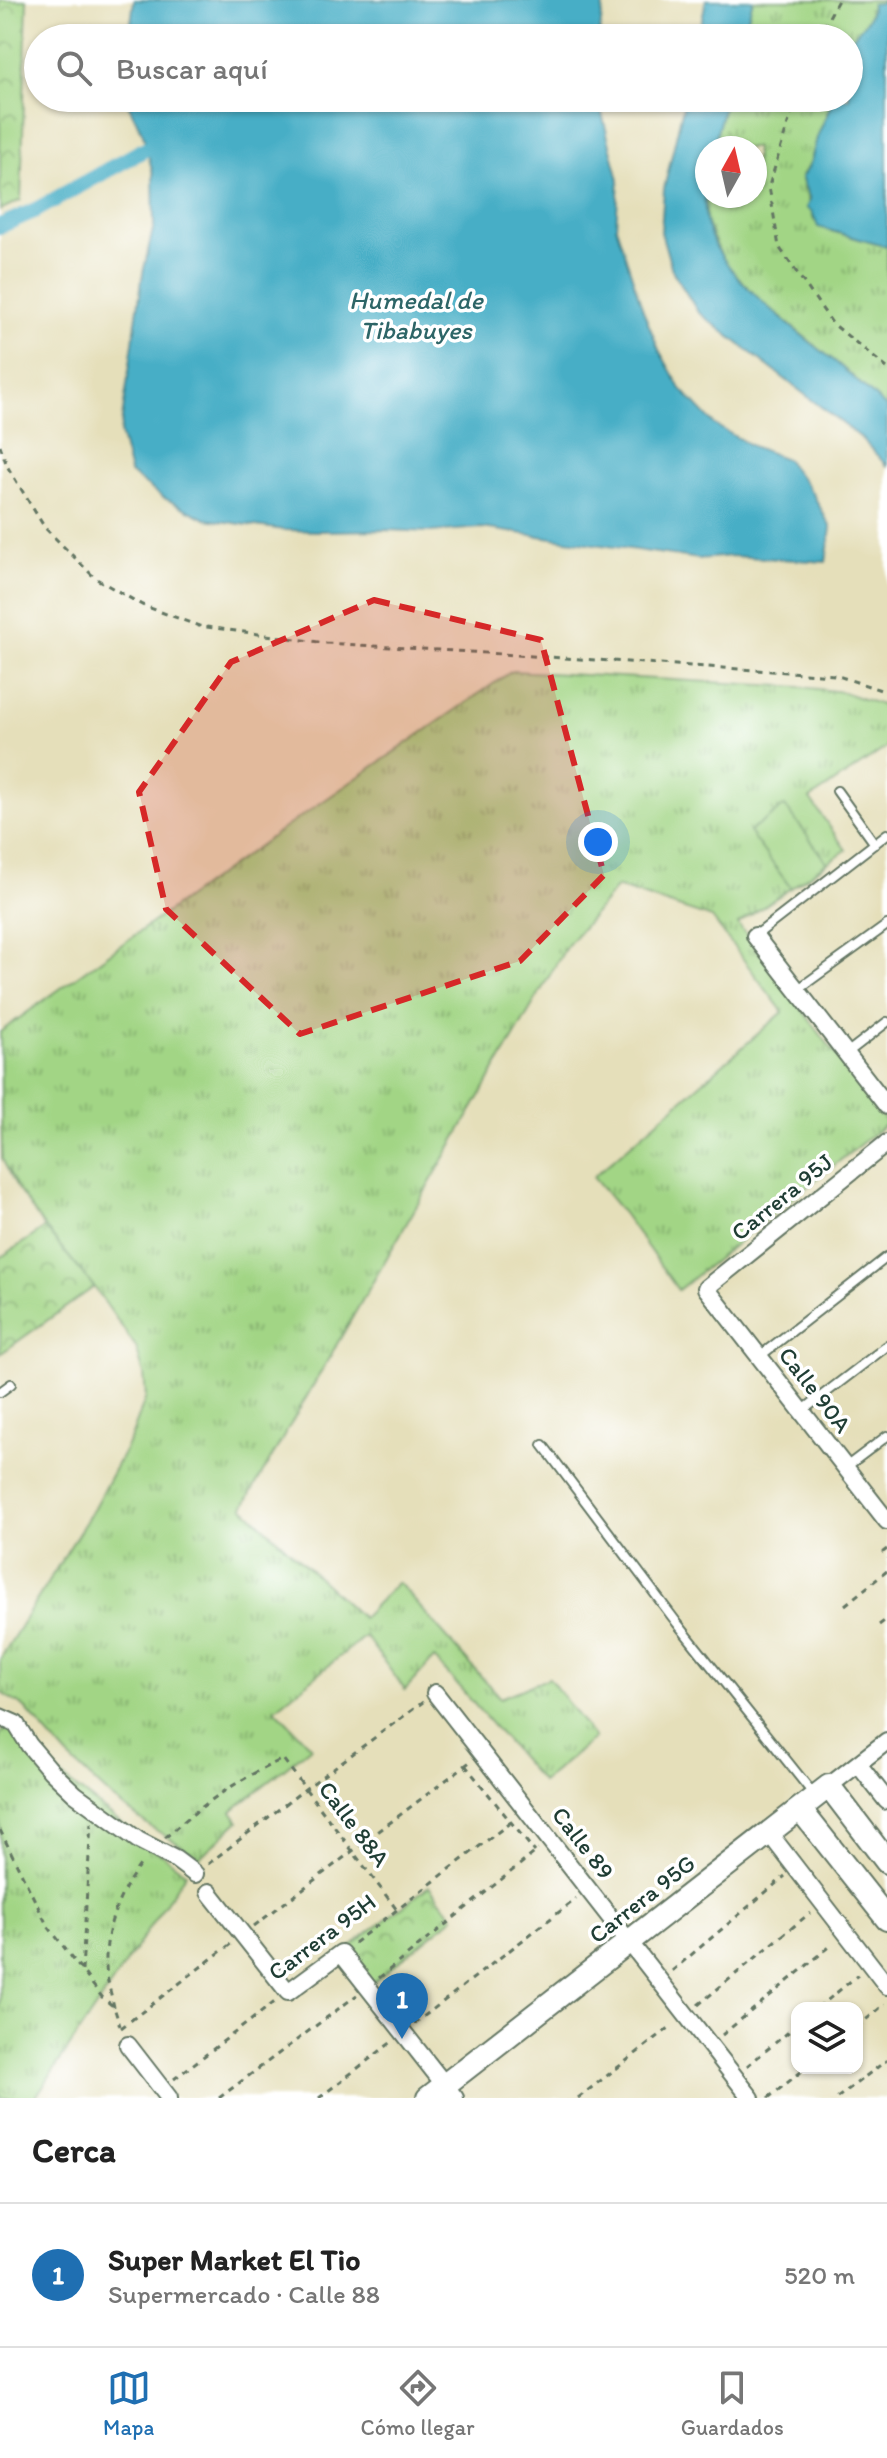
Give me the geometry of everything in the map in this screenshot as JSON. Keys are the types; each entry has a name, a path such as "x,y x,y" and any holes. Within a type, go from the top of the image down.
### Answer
{"street":[{"path":"755,936 887,1106"},
{"name":"Carrera 95J","path":"706,1288 887,1143"},
{"name":"Calle 90A","path":"706,1288 887,1521"},
{"name":"Calle 89","path":"435,1693 751,2098"},
{"path":"0,1717 16,1724 29,1745 75,1794 138,1840 175,1859 195,1874"},
{"name":"Carrera 95G","path":"443,2094 629,1942 887,1741"},
{"path":"858,1764 887,1801"},
{"path":"815,1797 887,1862"},
{"path":"815,1797 887,1919"},
{"path":"769,1833 887,1986"},
{"path":"209,1892 288,1992"},
{"path":"341,1953 404,2032 443,2094"},
{"name":"Carrera 95H","path":"288,1992 341,1953"},
{"path":"128,2045 165,2094"}],"lane":[{"path":"837,791 875,844"},
{"path":"755,936 887,834"},
{"path":"797,990 887,925"},
{"path":"846,1054 887,1022"},
{"path":"759,1357 887,1257"},
{"path":"802,1412 887,1346"},
{"path":"0,1392 11,1384"},
{"path":"846,1468 887,1436"},
{"path":"543,1445 677,1623 815,1797"}],"path":[{"path":"825,24 838,0"},
{"path":"792,112 769,186 779,247 832,323 887,368"},
{"path":"0,445 7,466 45,528 95,578 142,605 199,626 326,643 835,675 887,692"},
{"path":"887,1549 883,1552 887,1558"},
{"path":"845,1605 887,1571"},
{"path":"879,1625 887,1619"},
{"path":"195,1874 435,1693"},
{"path":"121,2028 482,1753"},
{"name":"Calle 88A","path":"283,1759 397,1910"},
{"path":"465,1765 535,1852"},
{"path":"82,1971 91,1805"},
{"name":"Carrera 95H","path":"341,1953 511,1822"},
{"path":"0,1830 47,1925 102,1997 114,2007 128,2045"},
{"path":"219,2098 368,1987 550,1840"},
{"path":"660,1981 785,1876"},
{"path":"319,2098 588,1889"},
{"path":"578,2098 687,2015 812,1911"},
{"path":"710,2045 836,1942"},
{"path":"825,2002 861,1973"},
{"name":"Carrera 95H","path":"165,2094 288,1992"},
{"path":"863,2022 885,2004"},
{"path":"734,2076 791,2030"},
{"path":"837,2098 887,2060"},
{"path":"768,2098 798,2074"}],"highlighted area":[{"path":"374,600 541,640 604,875 520,961 300,1034 166,909 139,792 231,662"}],"green space":[{"path":"0,0 27,0 21,200 0,210"},
{"path":"753,0 887,0 872,12 863,27 863,24 746,24"},
{"path":"722,112 827,112 810,163 801,177 814,220 831,231 887,247 887,408 763,303 724,262 706,222 706,208 767,208 767,136 716,136"},
{"path":"512,671 801,687 843,692 887,707 887,747 810,799 846,850 738,924 887,1123 678,1290 593,1177 783,1012 712,918 617,887 566,947 243,1507 362,1618 398,1582 500,1698 549,1678 594,1738 542,1782 434,1658 405,1690 365,1636 275,1709 311,1747 232,1811 239,1821 200,1857 112,1798 67,1756 24,1707 0,1692 0,1659 91,1513 130,1440 146,1397 144,1374 136,1347 94,1287 45,1228 19,1191 2,1159 0,1032 267,840"},
{"path":"785,806 827,862 791,888 749,832"},
{"path":"45,1228 94,1287 0,1354 0,1258"},
{"path":"10,1723 40,1760 186,1873 35,2098 0,2098 0,1735"},
{"path":"429,1886 454,1917 368,1986 342,1953"}],"water":[{"path":"134,0 604,0 601,24 131,24"},
{"path":"706,0 753,0 746,24 701,24"},
{"path":"887,2 887,247 818,227 812,212 806,208 810,200 801,177 810,163 828,112 863,112 863,25 871,4"},
{"name":"Humedal de Tibabuyes","path":"132,112 602,112 619,180 616,227 659,350 681,389 715,425 752,446 786,459 813,494 831,528 826,562 732,556 699,559 482,528 430,532 284,530 206,519 162,497 130,473 120,433 143,273 154,225 153,174 143,134"},
{"path":"682,112 722,112 716,136 695,136 695,208 705,208 713,241 741,281 887,408 887,466 860,437 698,312 672,270 661,232 664,189"}],"waterway":[{"path":"0,226 36,210 147,148"}],"place":[{"name":"Super Market El Tio","path":"402,2039"}]}
